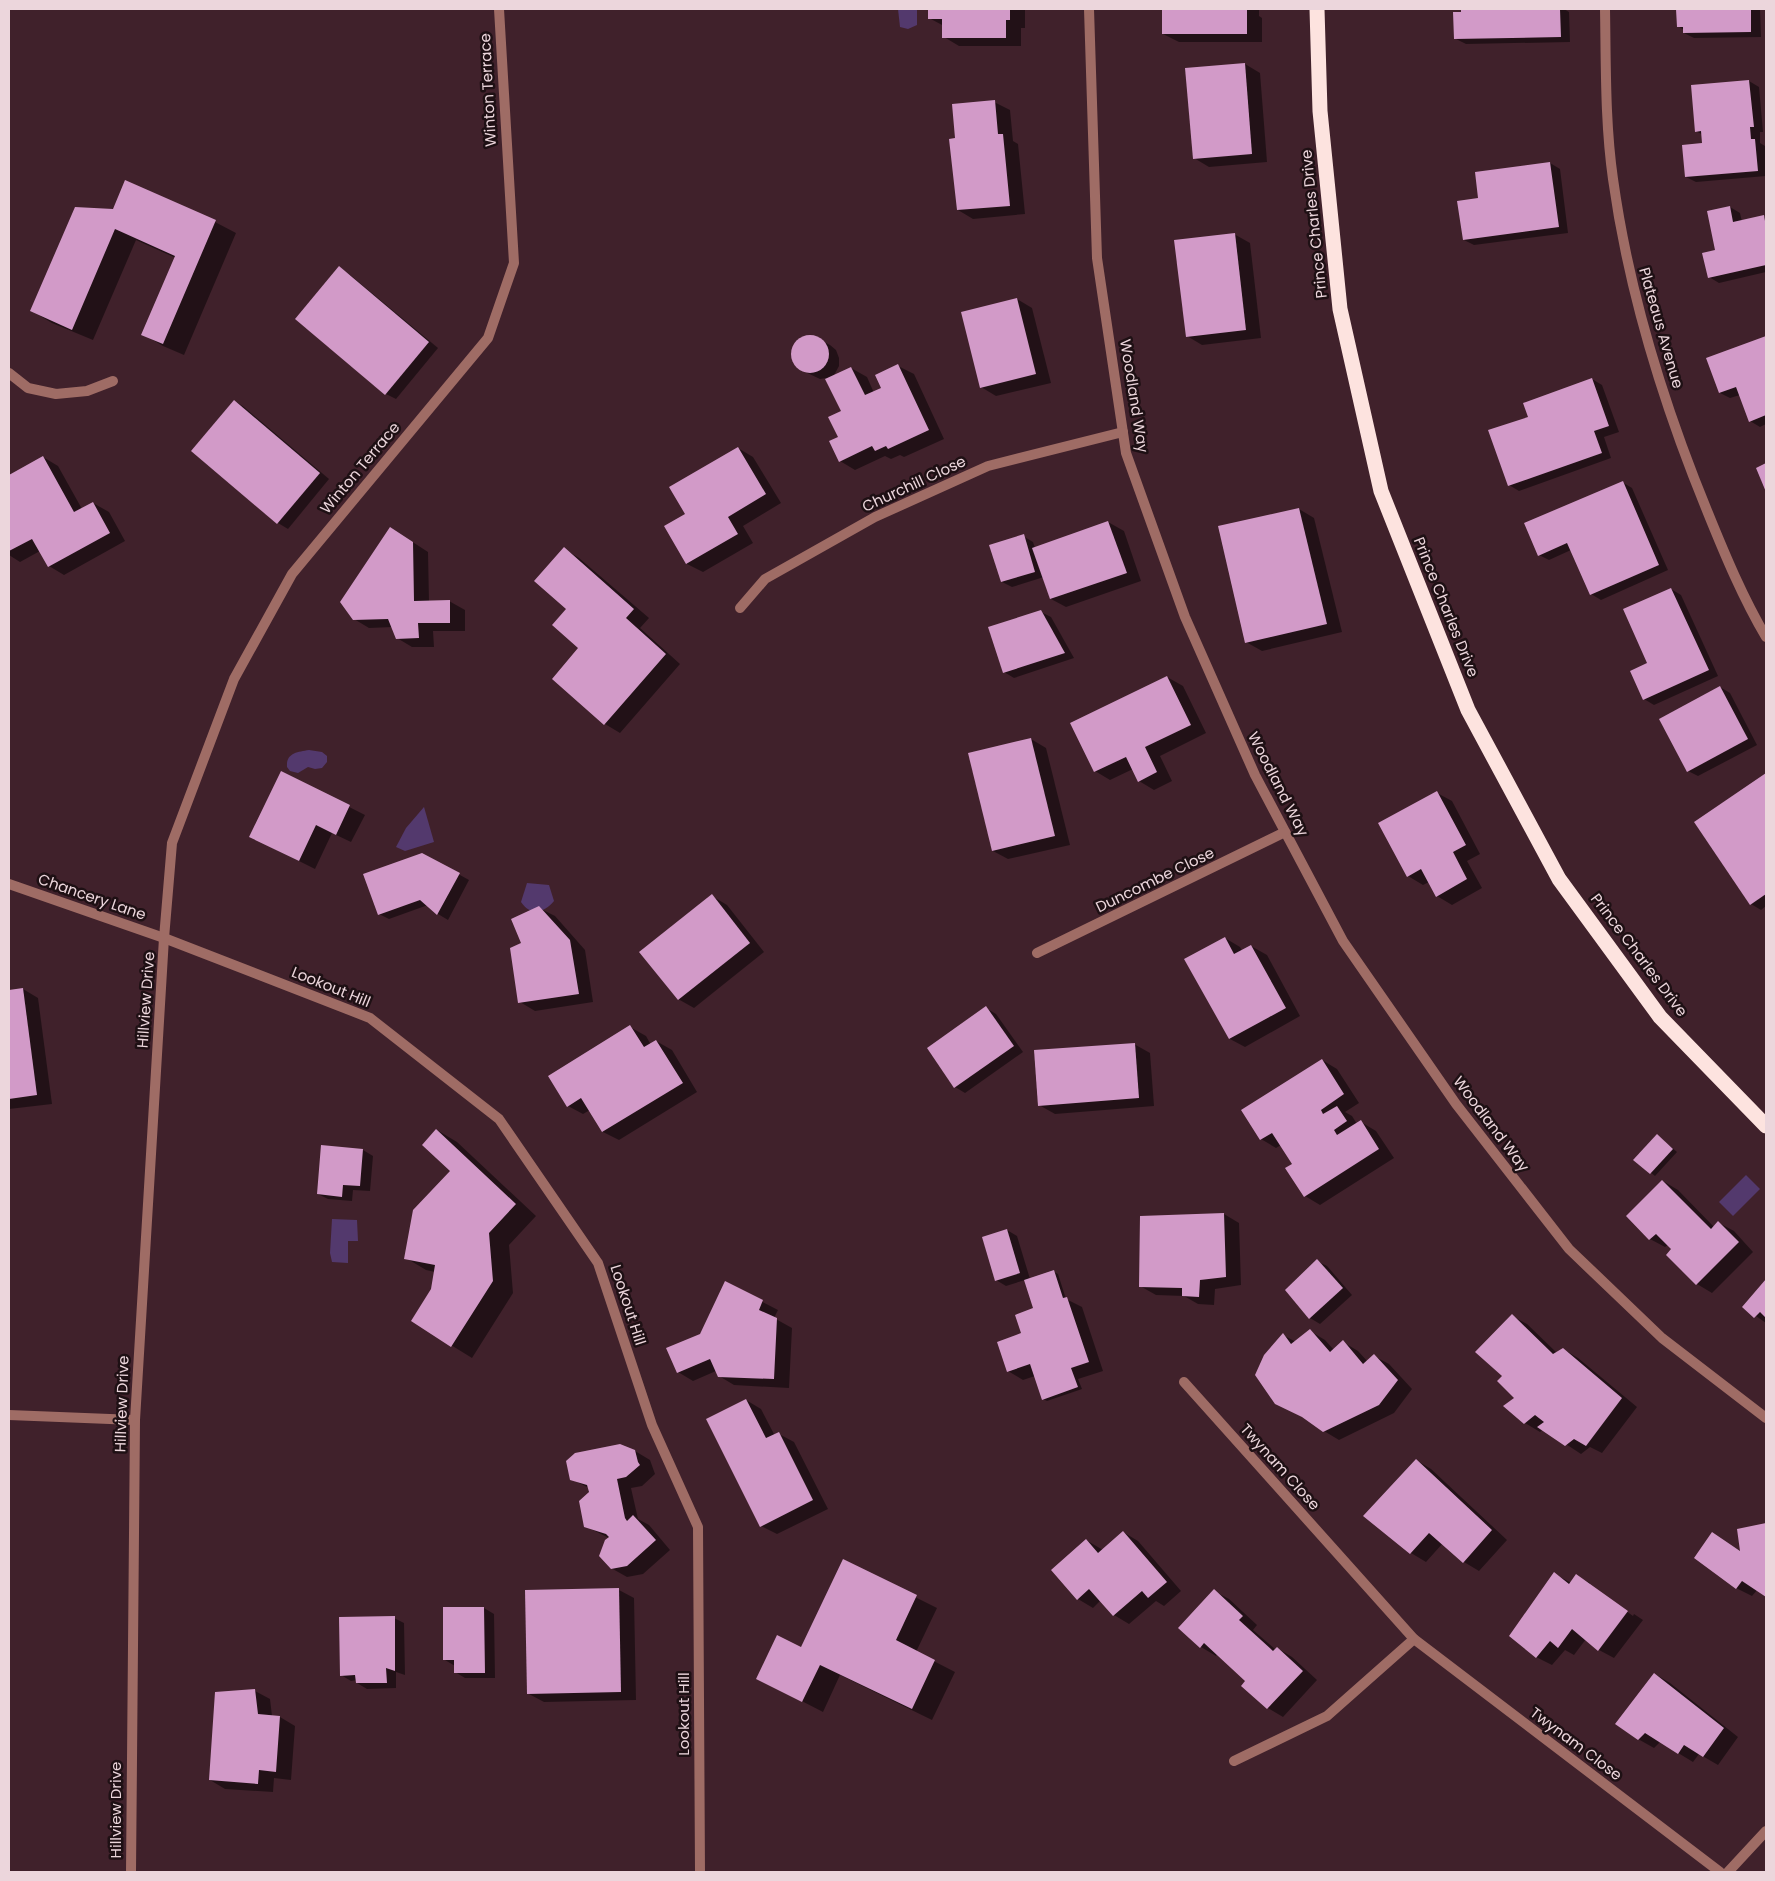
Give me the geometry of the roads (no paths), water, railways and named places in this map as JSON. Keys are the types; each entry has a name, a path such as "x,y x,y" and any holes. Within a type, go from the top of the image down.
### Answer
{"highway":[{"name":"Prince Charles Drive","path":"1317,9 1320,111 1340,309 1381,491 1468,710 1565,886 1660,1017 1766,1126"}],"street":[{"name":"Winton Terrace","path":"164,938 172,843 234,679 292,574 488,338 514,263 499,9"},
{"name":"Woodland Way","path":"1089,9 1098,258 1126,453 1185,617 1255,776 1343,941 1456,1104 1569,1249 1662,1338 1766,1418"},
{"name":"Plateaus Avenue","path":"1605,9 1607,125 1613,178 1627,263 1648,345 1671,418 1726,557 1766,637"},
{"path":"9,373 28,388 56,394 87,392 113,381"},
{"name":"Churchill Close","path":"740,608 765,580 875,517 988,466 1123,432"},
{"name":"Duncombe Close","path":"1037,953 1285,832"},
{"name":"Chancery Lane","path":"9,884 164,938"},
{"name":"Hillview Drive","path":"131,1872 134,1420 164,938"},
{"name":"Lookout Hill","path":"164,938 370,1018 498,1119 598,1263 652,1424 698,1527 700,1872"},
{"name":"Twynam Close","path":"1184,1382 1414,1639 1720,1872"},
{"path":"9,1415 134,1420"},
{"path":"1234,1761 1327,1716 1414,1639"},
{"path":"1728,1872 1766,1831"}]}
